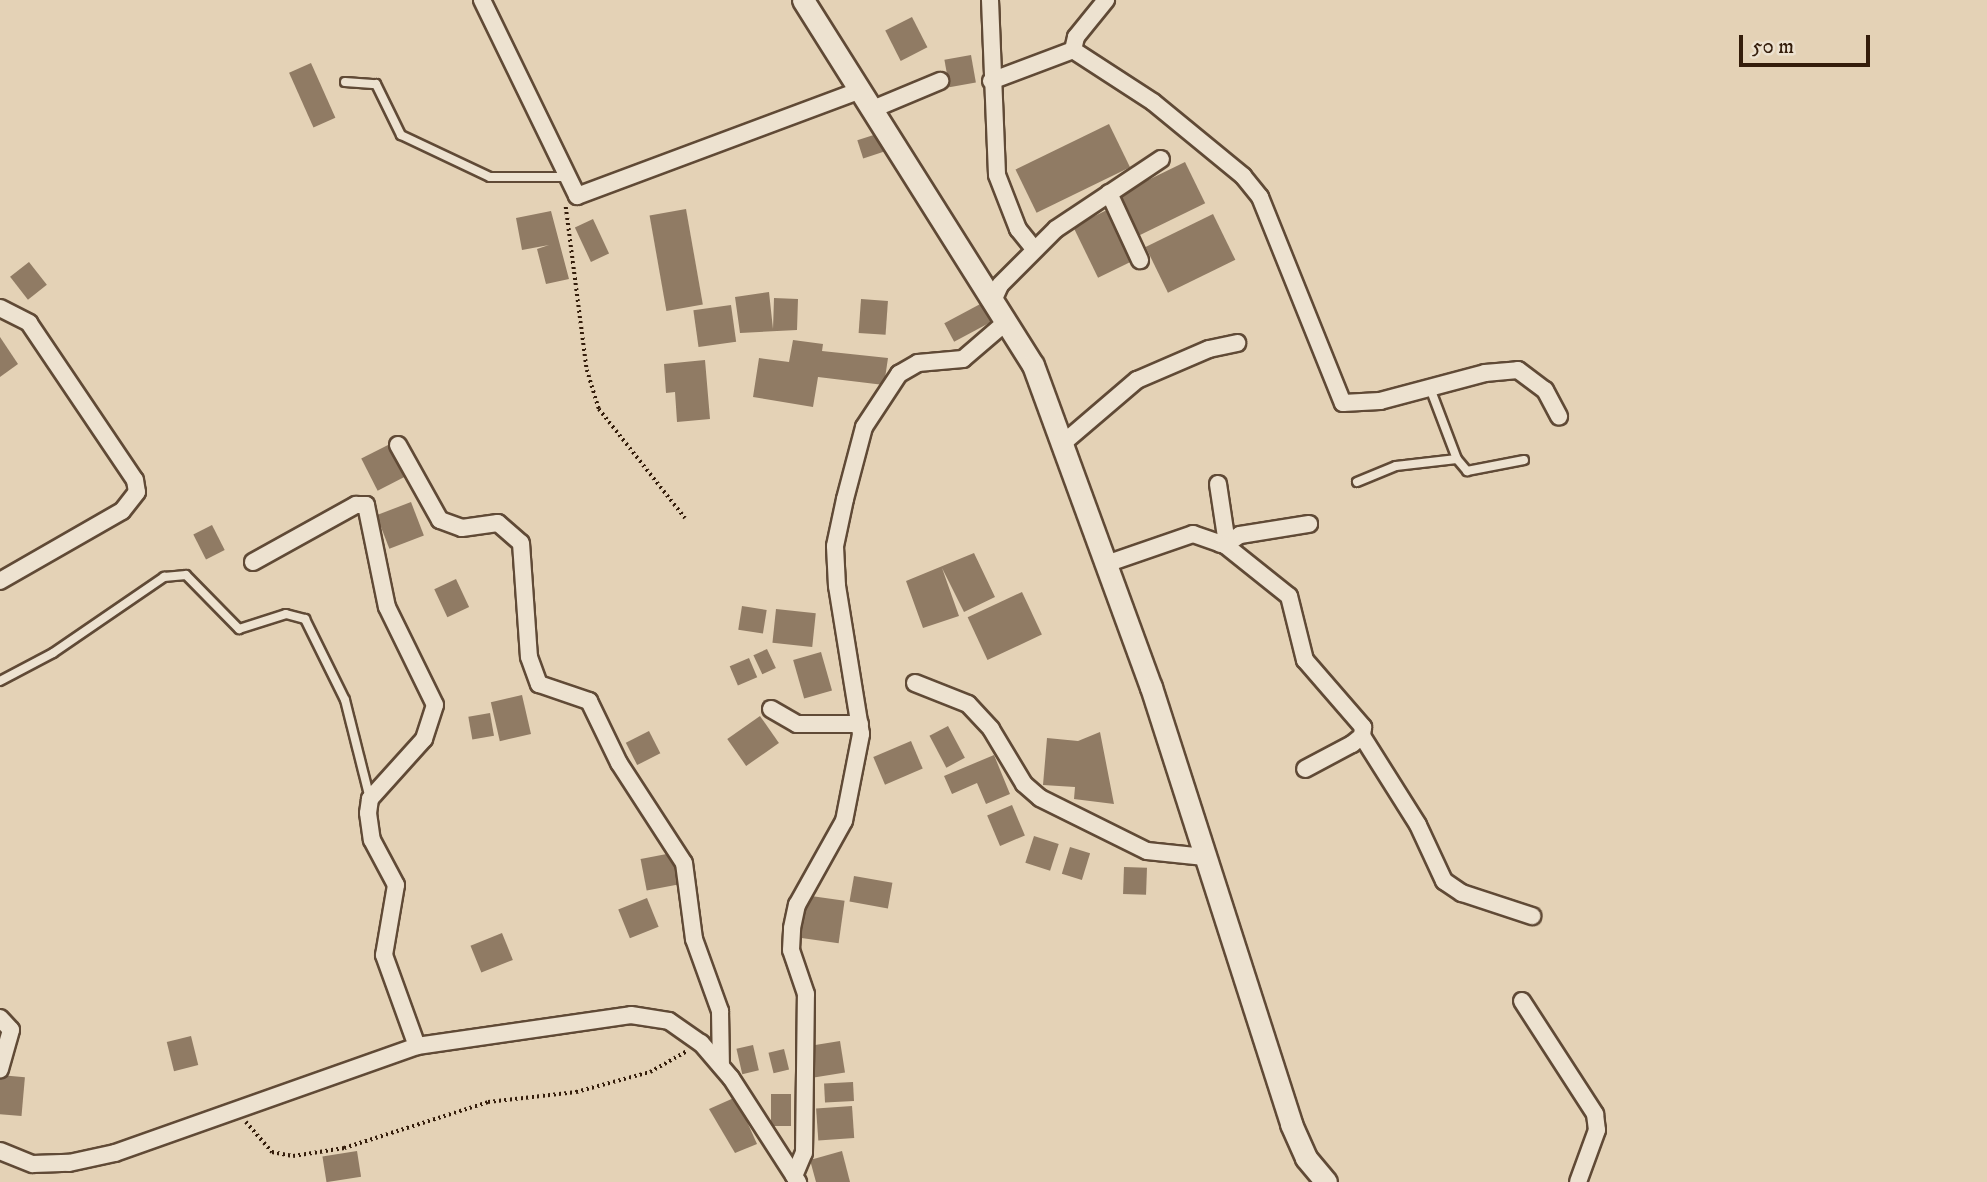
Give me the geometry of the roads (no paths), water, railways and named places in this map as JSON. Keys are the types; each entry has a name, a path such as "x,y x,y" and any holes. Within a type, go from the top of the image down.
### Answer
{"street":[{"path":"482,0 577,196 861,90"},
{"path":"803,0 1033,365 1106,564 1291,1124 1306,1158 1326,1182"},
{"path":"990,0 991,81 997,175 1018,229 1034,249"},
{"path":"1073,50 1076,37 1106,0"},
{"path":"991,81 1073,50"},
{"path":"1073,50 1153,102 1243,176 1260,197 1343,403 1380,401 1518,370 1545,390 1559,416"},
{"path":"873,109 940,81"},
{"path":"993,301 1034,249 1109,193 1161,159"},
{"path":"1109,193 1140,260"},
{"path":"0,308 29,323 135,480 137,492 122,511 0,581"},
{"path":"796,1179 804,1153 806,994 791,950 792,928 797,905 844,821 860,724 835,546 864,427 899,374 918,363 963,359 1006,322"},
{"path":"1062,444 1138,380 1209,349 1237,344"},
{"path":"398,445 440,520 462,527 498,523 521,543 529,657 539,684 589,701 619,763 684,863 694,939 720,1011 721,1066"},
{"path":"1218,484 1226,537 1223,545"},
{"path":"253,562 356,505 366,505 387,607 435,705 424,738 370,799 368,827 397,893 384,955 417,1046"},
{"path":"1223,545 1240,535 1309,524"},
{"path":"1106,564 1193,534 1223,545 1289,596 1305,660 1363,727 1362,736 1418,825 1444,881 1462,893 1532,916"},
{"path":"915,682 968,704 991,729 1024,784 1040,798 1147,851 1205,857"},
{"path":"771,709 797,724 860,724"},
{"path":"1306,769 1362,736"},
{"path":"1522,1002 1595,1114 1597,1130 1578,1182"},
{"path":"0,1151 33,1164 69,1163 239,1110 417,1046 631,1015 669,1021 701,1043 721,1066 796,1179"},
{"path":"0,1018 11,1030 0,1069"}],"lane":[{"path":"345,82 362,79 376,83 401,135 490,177 567,177"},
{"path":"1430,388 1457,459 1467,471 1524,460"},
{"path":"1357,482 1396,466 1457,459"},
{"path":"0,681 53,653 164,577 186,575 239,629 286,614 305,619 345,700 370,799"}]}
